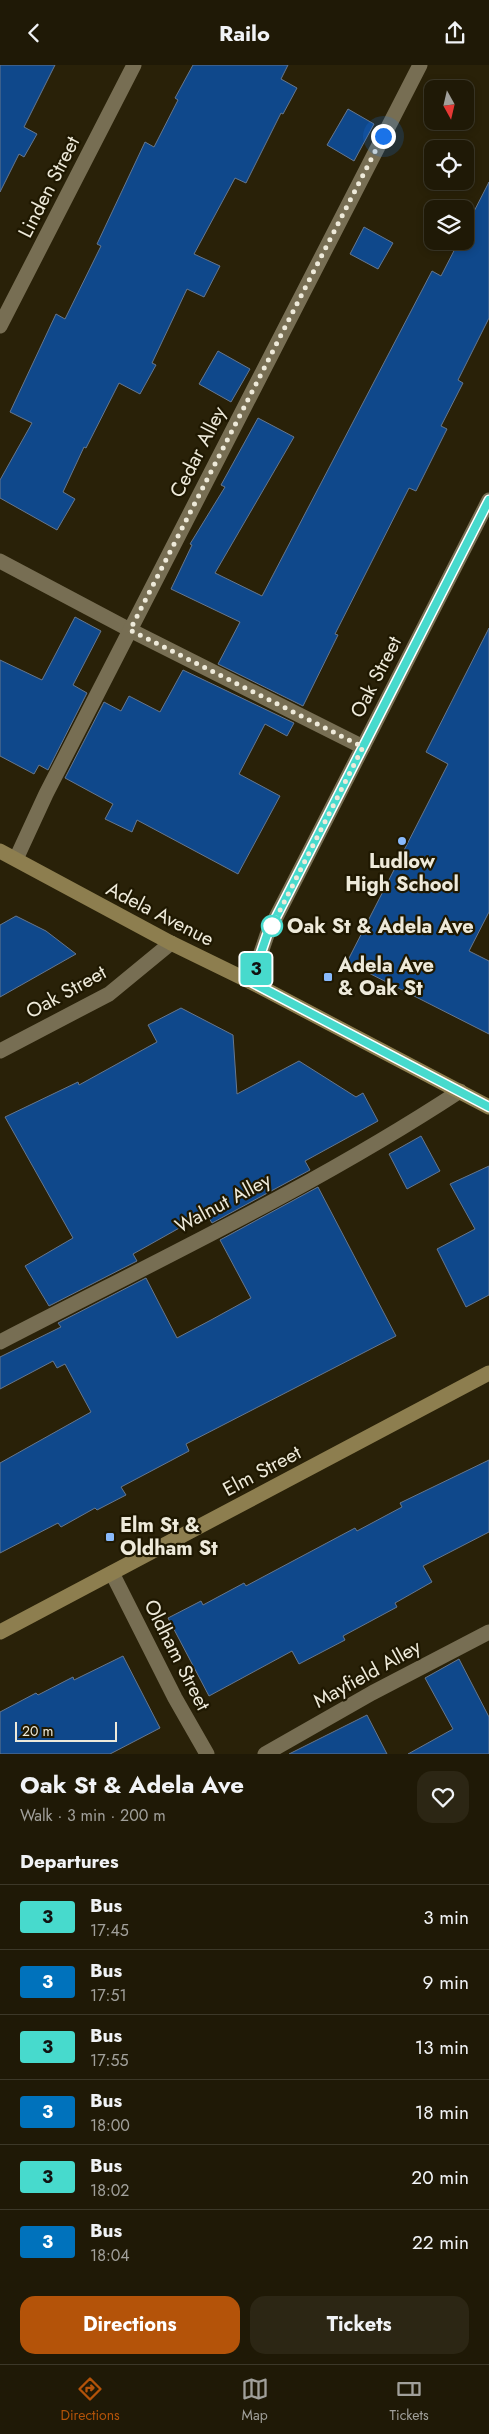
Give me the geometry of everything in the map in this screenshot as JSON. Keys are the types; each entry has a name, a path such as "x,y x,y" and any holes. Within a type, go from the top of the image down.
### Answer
{"street":[{"name":"Linden Street","path":"0,326 134,65"},
{"name":"Cedar Alley","path":"16,859 46,793 420,65"},
{"name":"Oak Street","path":"251,982 267,935 489,500"},
{"path":"0,561 130,630 363,747"},
{"name":"Adela Avenue","path":"0,851 171,943 251,982 489,1107"},
{"name":"Oak Street","path":"0,1051 109,994 171,943"},
{"name":"Walnut Alley","path":"0,1342 257,1209 406,1126 460,1091"},
{"name":"Elm Street","path":"0,1632 489,1373"},
{"name":"Oldham Street","path":"112,1573 175,1698 207,1754"},
{"name":"Mayfield Alley","path":"265,1754 372,1693 489,1632"}],"building":[{"path":"0,65 55,65 24,127 37,134 24,157 19,154 0,192"},
{"path":"193,65 288,65 281,79 297,88 283,114 281,113 246,183 235,178 194,254 220,266 204,297 187,289 152,363 156,365 140,394 119,383 86,448 84,447 63,492 75,499 57,530 0,498 0,480 32,423 10,412 56,314 65,319 101,246 97,244 145,142 154,147 178,100 175,98"},
{"path":"348,109 374,124 354,161 327,145"},
{"path":"489,182 489,318 458,380 463,383 441,426 447,429 416,491 409,488 335,634 338,635 303,706 218,664 240,622 171,589 192,545 190,544 225,487 221,485 258,418 294,437 215,573 262,596 432,271 441,276 454,250 474,250 474,211"},
{"path":"364,227 393,243 378,269 350,254"},
{"path":"218,351 250,369 231,402 199,384"},
{"path":"75,617 101,631 73,685 87,693 48,770 39,765 34,774 0,756 0,660 42,680"},
{"name":"Ludlow High School","path":"489,628 489,912 469,951 489,961 489,1034 347,962 448,764 426,752"},
{"path":"183,670 294,723 287,736 265,724 239,774 280,796 238,874 137,820 132,832 105,819 113,804 65,778 104,702 121,711 129,696 160,712"},
{"path":"16,916 46,931 76,954 0,997 0,925"},
{"path":"181,1008 233,1035 237,1094 299,1061 356,1097 363,1093 378,1121 305,1161 310,1170 212,1223 206,1213 133,1254 137,1261 49,1306 25,1266 73,1238 5,1117 78,1082 79,1085 157,1042 148,1025"},
{"path":"421,1136 440,1171 407,1189 389,1154"},
{"path":"489,1166 489,1295 466,1307 437,1249 475,1229 450,1184"},
{"path":"318,1187 396,1336 186,1444 189,1451 121,1487 126,1495 97,1510 95,1508 61,1527 58,1523 0,1553 0,1463 91,1412 65,1364 57,1368 53,1361 0,1389 0,1357 61,1327 58,1323 146,1278 177,1338 211,1320 251,1298 220,1240"},
{"path":"489,1460 489,1532 423,1566 432,1582 395,1603 397,1607 343,1636 345,1640 299,1664 292,1651 209,1696 168,1618 201,1601 203,1605 244,1583 246,1586 355,1528 357,1531 402,1507 400,1503"},
{"path":"123,1656 160,1728 110,1754 0,1754 0,1712 36,1693 38,1695 73,1677 74,1680"},
{"path":"459,1659 489,1717 489,1754 408,1754 453,1729 425,1678"},
{"path":"367,1715 387,1754 289,1754"}],"bus line":[{"name":"3","path":"489,500 267,935 251,982 489,1107"}],"place":[{"name":"Ludlow High School","path":"402,841"},
{"name":"Oak St & Adela Ave","path":"272,926"},
{"name":"Adela Ave & Oak St","path":"328,977"},
{"name":"Elm St & Oldham St","path":"110,1537"}],"route":[{"path":"272,926 363,747 130,630 383,136"}]}
